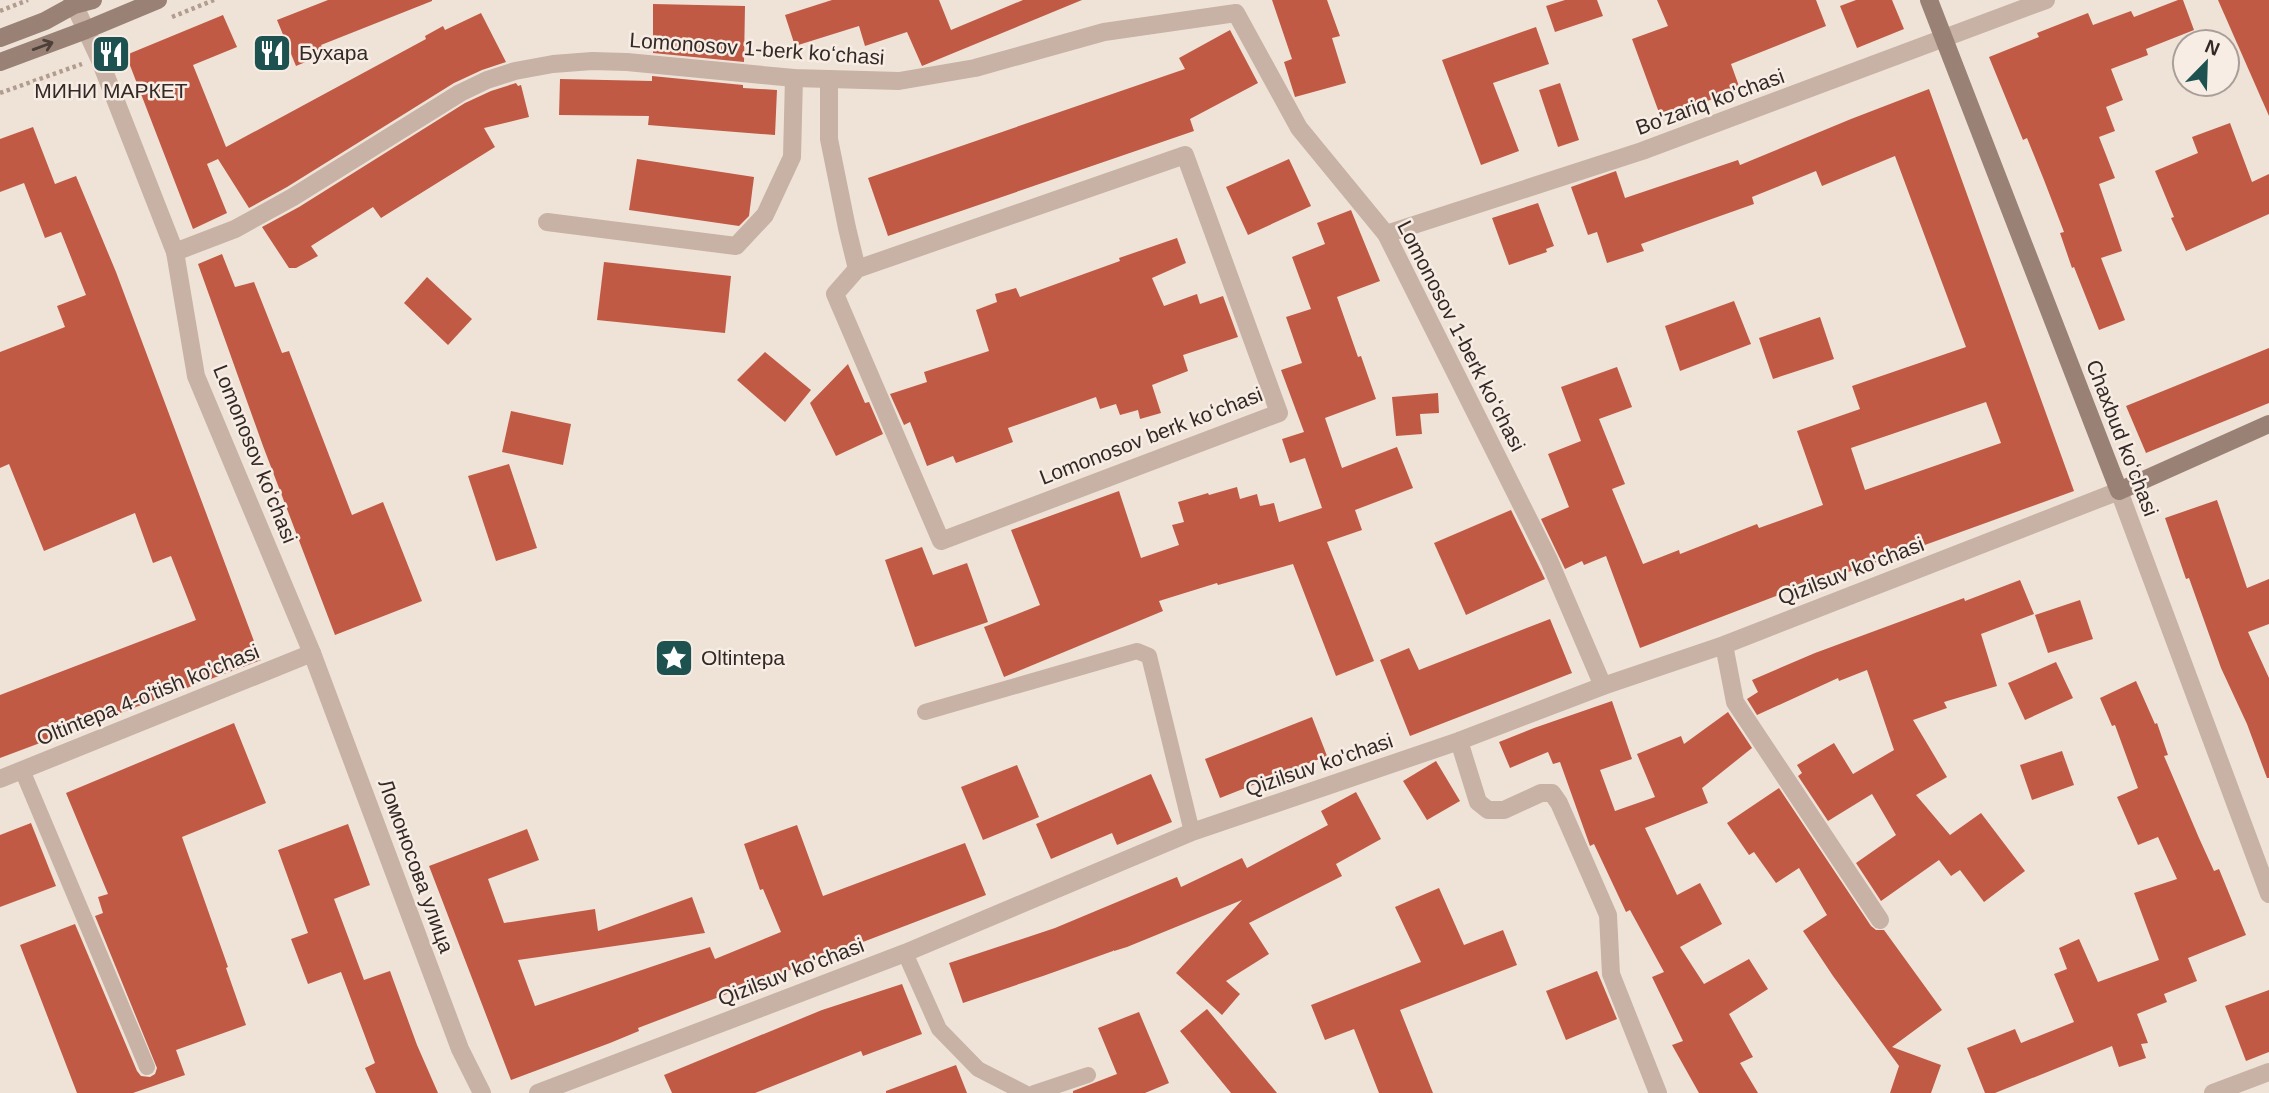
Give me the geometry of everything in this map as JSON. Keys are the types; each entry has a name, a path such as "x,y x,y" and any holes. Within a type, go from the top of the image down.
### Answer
{"street":[{"path":"0,38 45,21 73,3 93,0"},
{"path":"0,62 158,0"},
{"name":"Chaxbud koʻchasi","path":"1929,0 2119,491 2269,894"},
{"name":"Bo'zariq ko'chasi","path":"1386,234 1642,151 2046,0"},
{"path":"73,3 86,30"},
{"name":"Lomonosov 1-berk koʻchasi","path":"175,252 236,229 293,197 460,93 515,71 553,64 615,61 794,78 899,81 975,68 1104,32 1238,6 1300,128 1386,234 1549,560 1603,686"},
{"name":"Lomonosov koʻchasi","path":"86,30 175,252 196,376 312,653"},
{"path":"547,222 736,246 765,215 792,157 794,78"},
{"path":"829,79 829,139 857,270"},
{"name":"Lomonosov berk koʻchasi","path":"1185,155 1279,413 941,541 835,294 857,270 1185,155"},
{"path":"2119,491 2269,424"},
{"name":"Qizilsuv ko'chasi","path":"538,1093 905,953 1192,832 1459,741 1603,686 1724,645 2119,491"},
{"path":"1724,645 1735,702 1880,920"},
{"name":"Oltintepa 4-o'tish ko'chasi","path":"0,779 312,653"},
{"name":"Ломоносова улица","path":"312,653 460,1049 482,1093"},
{"path":"1459,741 1478,802 1488,810 1504,810 1541,793 1552,793 1559,803 1608,915 1611,974 1658,1093"},
{"path":"2213,1093 2269,1072"}],"lane":[{"path":"925,712 1138,651 1143,653 1149,656 1192,832"},
{"path":"22,770 147,1067"},
{"path":"905,953 939,1030 978,1069 1025,1093"},
{"path":"1034,1093 1088,1076"}],"path":[{"path":"0,11 28,0"},
{"path":"0,93 65,70"}],"building":[{"path":"328,0 432,1 321,45 325,54 296,66 277,20"},
{"path":"832,0 939,0 951,30 1023,0 1082,0 922,66 907,32 865,46 859,26 795,46 785,15"},
{"path":"1272,0 1327,0 1340,36 1332,38 1346,83 1295,97 1284,62 1292,59"},
{"path":"1565,0 1597,0 1603,16 1555,32 1546,6"},
{"path":"1657,0 1816,0 1826,26 1731,64 1740,89 1661,118 1632,39 1668,26"},
{"path":"1856,0 1892,0 1904,29 1857,48 1840,6"},
{"path":"2183,0 2193,28 2171,28 2171,39 2146,49 2148,55 2111,69 2123,100 2106,107 2115,131 2099,137 2115,178 2099,184 2122,251 2101,258 2125,320 2099,330 2074,267 2072,268 2060,233 2064,232 2044,180 2027,138 2023,140 1989,57 2039,37 2037,33 2088,13 2093,25 2131,11 2134,17"},
{"path":"2218,0 2269,0 2269,116 2241,52 2241,28 2230,28"},
{"path":"653,4 745,6 744,62 653,53"},
{"path":"481,13 506,62 454,83 249,208 218,159 207,164 227,213 193,229 126,55 223,15 237,47 193,65 226,147 426,39 425,36 443,26 445,30"},
{"path":"1536,27 1549,64 1493,83 1519,151 1481,165 1442,60"},
{"path":"1230,30 1258,83 1190,119 1194,131 888,236 868,178 1185,69 1179,58"},
{"path":"652,76 777,90 775,135 648,125 649,116 559,115 560,79 652,81"},
{"path":"516,83 521,85 529,117 484,128 495,147 381,218 373,207 311,246 318,256 296,268 289,268 262,227 299,207 465,103"},
{"path":"1560,83 1579,140 1558,147 1539,90"},
{"path":"1929,89 2074,491 1797,588 1640,648 1606,556 1584,565 1582,561 1565,569 1541,519 1569,507 1548,454 1581,441 1561,387 1617,367 1632,407 1599,419 1625,484 1612,489 1643,564 1679,550 1680,554 1757,524 1759,528 1823,505 1797,431 1860,409 1852,386 1966,347 1895,156 1822,186 1816,171 1752,197 1754,204 1641,244 1644,251 1607,263 1597,232 1588,235 1571,187 1616,171 1625,198 1738,160 1740,165","holes":["1986,402 2001,443 1865,490 1851,448"]},
{"path":"2230,123 2252,182 2269,174 2269,214 2186,251 2155,171 2198,153 2192,137"},
{"path":"33,127 55,184 76,176 116,272 261,660 0,758 0,695 196,620 171,556 153,563 135,513 44,551 9,464 0,468 0,352 65,327 57,306 86,295 61,232 45,238 24,183 0,192 0,139"},
{"path":"637,159 754,177 749,216 739,226 629,210"},
{"path":"1289,159 1311,206 1248,235 1226,187"},
{"path":"1538,203 1554,246 1546,249 1547,252 1509,265 1492,218"},
{"path":"1351,210 1380,281 1337,297 1376,399 1325,418 1342,468 1397,447 1413,488 1355,510 1362,530 1327,542 1374,661 1336,676 1293,564 1159,601 1163,611 1004,677 984,627 1040,605 1011,530 1119,491 1141,558 1179,545 1172,525 1184,522 1178,502 1208,493 1209,495 1237,487 1240,499 1257,494 1260,506 1274,503 1279,522 1322,508 1305,458 1290,463 1282,439 1304,432 1281,370 1302,363 1286,317 1311,309 1292,257 1325,244 1317,223"},
{"path":"1177,238 1186,263 1152,278 1164,306 1197,294 1200,304 1223,296 1238,337 1183,355 1188,371 1152,385 1161,413 1140,419 1138,410 1120,415 1116,404 1100,409 1096,397 1008,428 1013,442 956,463 953,456 927,466 910,422 904,425 890,394 927,382 924,372 989,351 976,310 997,302 995,294 1016,288 1020,297"},
{"path":"222,254 235,287 254,282 282,353 289,351 352,515 383,502 422,601 335,635 198,264"},
{"path":"604,262 731,276 725,333 597,320"},
{"path":"427,277 472,319 448,345 404,303"},
{"path":"1734,301 1751,344 1680,371 1665,326"},
{"path":"1820,317 1834,359 1773,379 1759,338"},
{"path":"2269,348 2269,403 2146,453 2126,406"},
{"path":"765,352 811,390 785,422 737,380"},
{"path":"848,364 865,403 869,402 883,434 836,456 810,403"},
{"path":"1438,393 1439,413 1420,414 1422,434 1396,436 1392,397"},
{"path":"511,411 571,424 563,465 502,452"},
{"path":"509,464 537,548 496,561 468,476"},
{"path":"2217,500 2247,588 2269,579 2269,624 2248,632 2269,678 2269,778 2221,668 2165,518"},
{"path":"1511,510 1545,579 1466,615 1434,543"},
{"path":"922,547 933,575 967,563 988,622 915,647 885,560"},
{"path":"2020,580 2034,614 1981,634 1997,686 1944,702 1947,708 1913,720 1947,777 1916,795 1950,835 1981,813 2025,871 1984,902 1960,870 1951,876 1939,860 1881,901 1856,863 1896,835 1872,794 1828,821 1798,776 1802,773 1797,765 1834,743 1853,774 1894,750 1867,670 1839,681 1838,678 1757,715 1747,699 1758,692 1752,680 1815,653"},
{"path":"2080,600 2093,639 2048,653 2035,615"},
{"path":"1550,619 1572,673 1410,736 1380,660 1409,648 1419,670"},
{"path":"2056,662 2073,698 2025,720 2008,683"},
{"path":"2136,681 2155,724 2157,723 2168,755 2164,756 2199,838 2214,871 2219,869 2246,935 2188,958 2197,981 2164,994 2167,1002 2137,1014 2148,1043 2141,1044 2146,1058 2119,1067 2112,1046 1995,1093 1985,1093 1967,1048 2015,1029 2021,1043 2074,1022 2054,974 2067,969 2059,948 2079,939 2098,982 2159,960 2134,893 2177,879 2158,837 2138,845 2117,797 2138,788 2115,725 2112,726 2100,698"},
{"path":"1612,701 1632,759 1600,770 1615,811 1655,797 1637,754 1681,736 1684,744 1728,712 1752,748 1702,788 1708,803 1645,828 1677,895 1700,883 1722,924 1680,947 1704,984 1749,959 1768,989 1729,1014 1753,1057 1740,1063 1758,1093 1699,1093 1672,1045 1683,1041 1652,977 1664,972 1630,910 1626,912 1594,844 1590,846 1560,762 1553,764 1548,752 1510,768 1499,742"},
{"path":"1312,717 1327,756 1220,798 1205,759"},
{"path":"234,723 266,803 182,837 246,1025 176,1050 185,1075 133,1093 77,1093 20,945 75,924 137,1071 141,1076 150,1077 155,1074 157,1068 95,916 103,913 98,897 108,894 66,793"},
{"path":"2062,751 2074,785 2032,800 2020,765"},
{"path":"1436,761 1460,801 1427,820 1403,781"},
{"path":"1017,765 1039,817 983,840 961,787"},
{"path":"1151,774 1172,822 1117,845 1112,833 1051,859 1036,824"},
{"path":"1779,788 1871,926 1876,930 1884,930 1942,1010 1892,1047 1941,1065 1931,1093 1890,1093 1899,1066 1803,931 1827,915 1799,868 1776,883 1754,852 1749,855 1727,823"},
{"path":"1356,792 1381,839 1336,864 1342,876 1249,923 1269,954 1226,981 1240,994 1222,1015 1176,973 1242,900 1127,947 963,1003 949,963 1055,928 1177,877 1181,887 1242,858 1247,868 1328,825 1321,811"},
{"path":"31,823 56,886 0,907 0,835"},
{"path":"348,824 370,885 334,899 364,980 390,971 438,1093 376,1093 365,1068 375,1063 341,972 308,984 291,939 308,933 278,850"},
{"path":"797,825 823,896 965,843 986,895 638,1028 639,1031 610,1043 511,1080 429,866 527,829 539,860 488,879 504,923 595,909 598,931 692,897 705,933 518,960 535,1006 710,947 715,959 781,932 763,889 760,890 744,844"},
{"path":"1439,888 1464,945 1503,930 1517,965 1400,1010 1433,1093 1379,1093 1354,1029 1325,1040 1311,1005 1421,962 1395,907"},
{"path":"1597,971 1617,1019 1566,1040 1546,991"},
{"path":"902,984 922,1034 863,1056 861,1051 755,1093 672,1093 664,1075 822,1010"},
{"path":"2269,990 2269,1052 2246,1061 2225,1006"},
{"path":"1207,1009 1277,1093 1231,1093 1180,1031"},
{"path":"1139,1012 1169,1083 1145,1093 1073,1093 1117,1074 1098,1028"},
{"path":"956,1065 967,1093 886,1093 886,1091"}],"place":[{"name":"Бухара","path":"272,53"},
{"name":"МИНИ МАРКЕТ","path":"111,54"},
{"name":"Oltintepa","path":"674,658"}]}
